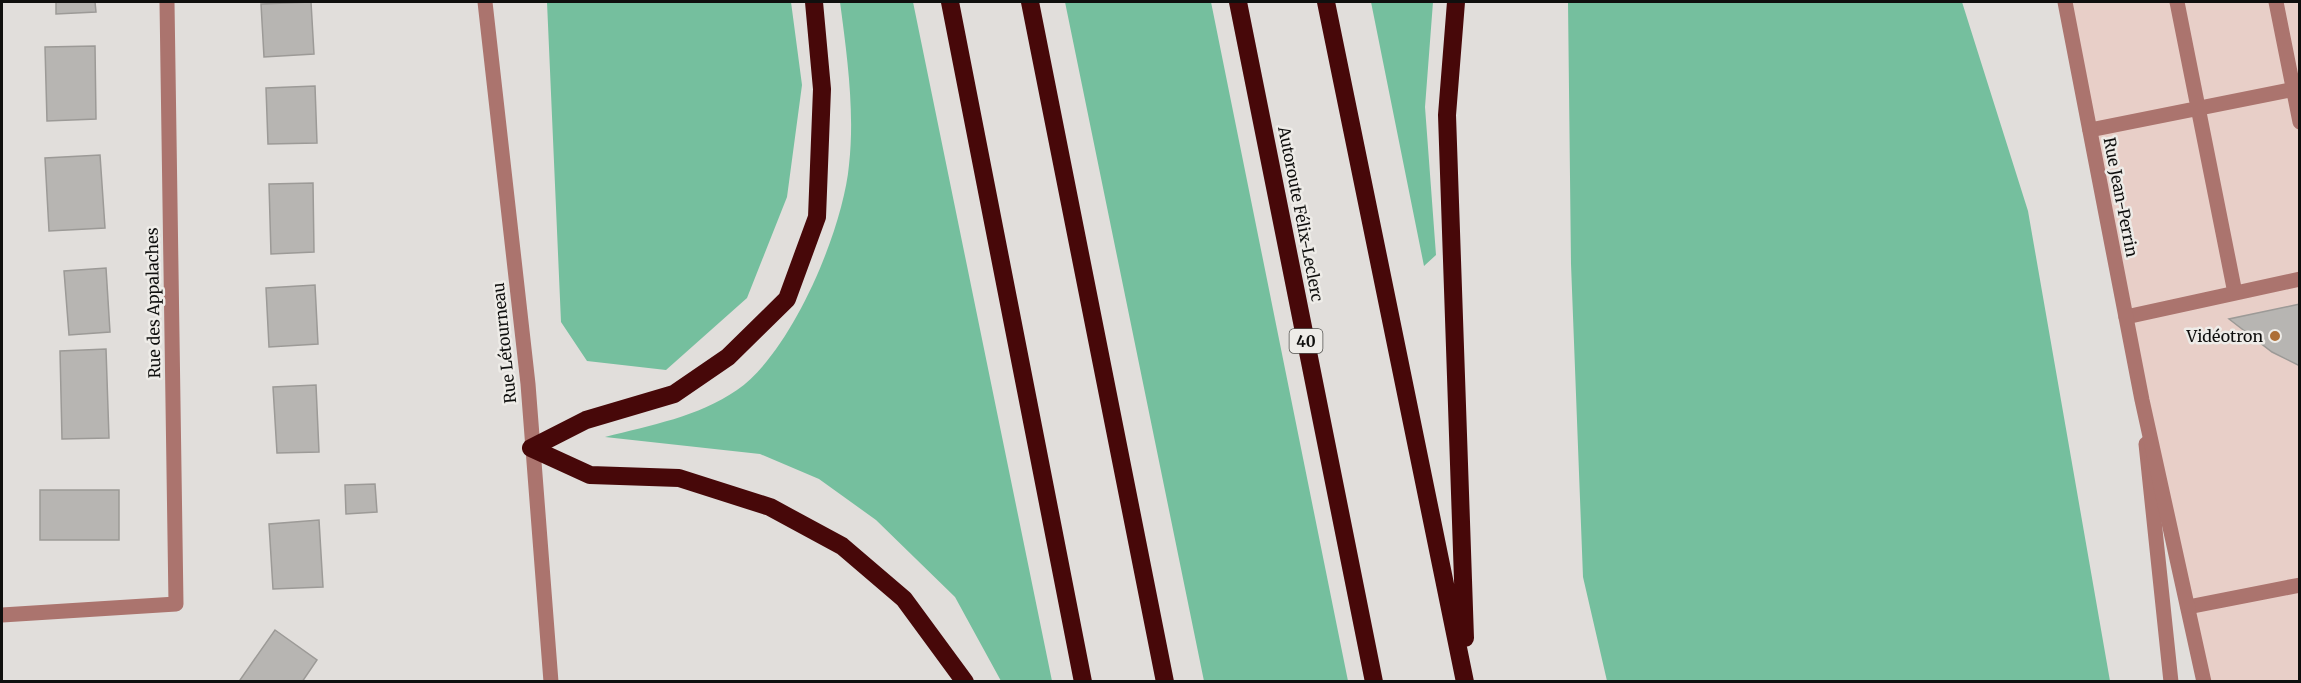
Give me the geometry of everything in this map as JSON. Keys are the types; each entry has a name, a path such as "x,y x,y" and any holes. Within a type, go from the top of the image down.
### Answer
{"highway":[{"path":"531,448 586,420 674,394 728,357 787,300 817,217 822,89 814,2"},
{"path":"950,2 1083,681"},
{"path":"1030,2 1165,681"},
{"name":"Autoroute Félix-Leclerc","path":"1238,2 1374,681"},
{"path":"1326,2 1466,681"},
{"path":"1456,2 1447,115 1466,681"},
{"path":"531,448 590,475 679,478 771,507 842,546 904,599 965,681"}],"street":[{"name":"Rue des Appalaches","path":"2,615 176,604 167,2"},
{"name":"Rue Létourneau","path":"485,2 528,384 531,448 551,681"},
{"name":"Rue Jean-Perrin","path":"2065,2 2142,400 2204,681"},
{"path":"2177,2 2235,293"},
{"path":"2276,2 2296,89 2300,122"},
{"path":"2090,130 2296,89"},
{"path":"2126,317 2300,279"},
{"name":"Rue Jean-Perrin","path":"2142,400 2171,681"},
{"path":"2188,607 2300,585"}],"shaded area":[{"path":"2065,2 2299,2 2299,681 2204,681"}],"green space":[{"path":"547,2 791,2 802,85 787,197 747,298 666,370 587,361 561,322"},
{"path":"840,2 913,2 1052,681 1001,681 955,597 876,520 819,479 760,454 605,437 690,414 737,390 757,372 777,348 795,319 811,288 837,222 849,165 851,104"},
{"path":"1065,2 1211,2 1348,681 1204,681"},
{"path":"1371,2 1433,2 1425,107 1436,255 1424,266"},
{"path":"1568,2 1962,2 2028,211 2110,681 1607,681 1583,577 1571,264"}],"building":[{"path":"56,2 95,2 96,12 56,14"},
{"path":"311,2 314,54 264,57 261,4"},
{"path":"95,46 96,119 47,121 45,47"},
{"path":"315,86 317,143 268,144 266,88"},
{"path":"100,155 105,228 49,231 45,158"},
{"path":"313,183 314,252 271,254 269,184"},
{"path":"106,268 110,332 69,335 64,271"},
{"path":"315,285 318,344 269,347 266,288"},
{"name":"Vidéotron","path":"2300,304 2300,366 2272,352 2229,319"},
{"path":"106,349 109,438 62,439 60,351"},
{"path":"316,385 319,452 277,453 273,387"},
{"path":"375,484 377,512 346,514 345,485"},
{"path":"40,490 119,490 119,540 40,540"},
{"path":"319,520 323,587 273,589 269,524"},
{"path":"275,630 317,660 302,682 243,682 240,680"}],"place":[{"name":"Vidéotron","path":"2275,336"}]}
